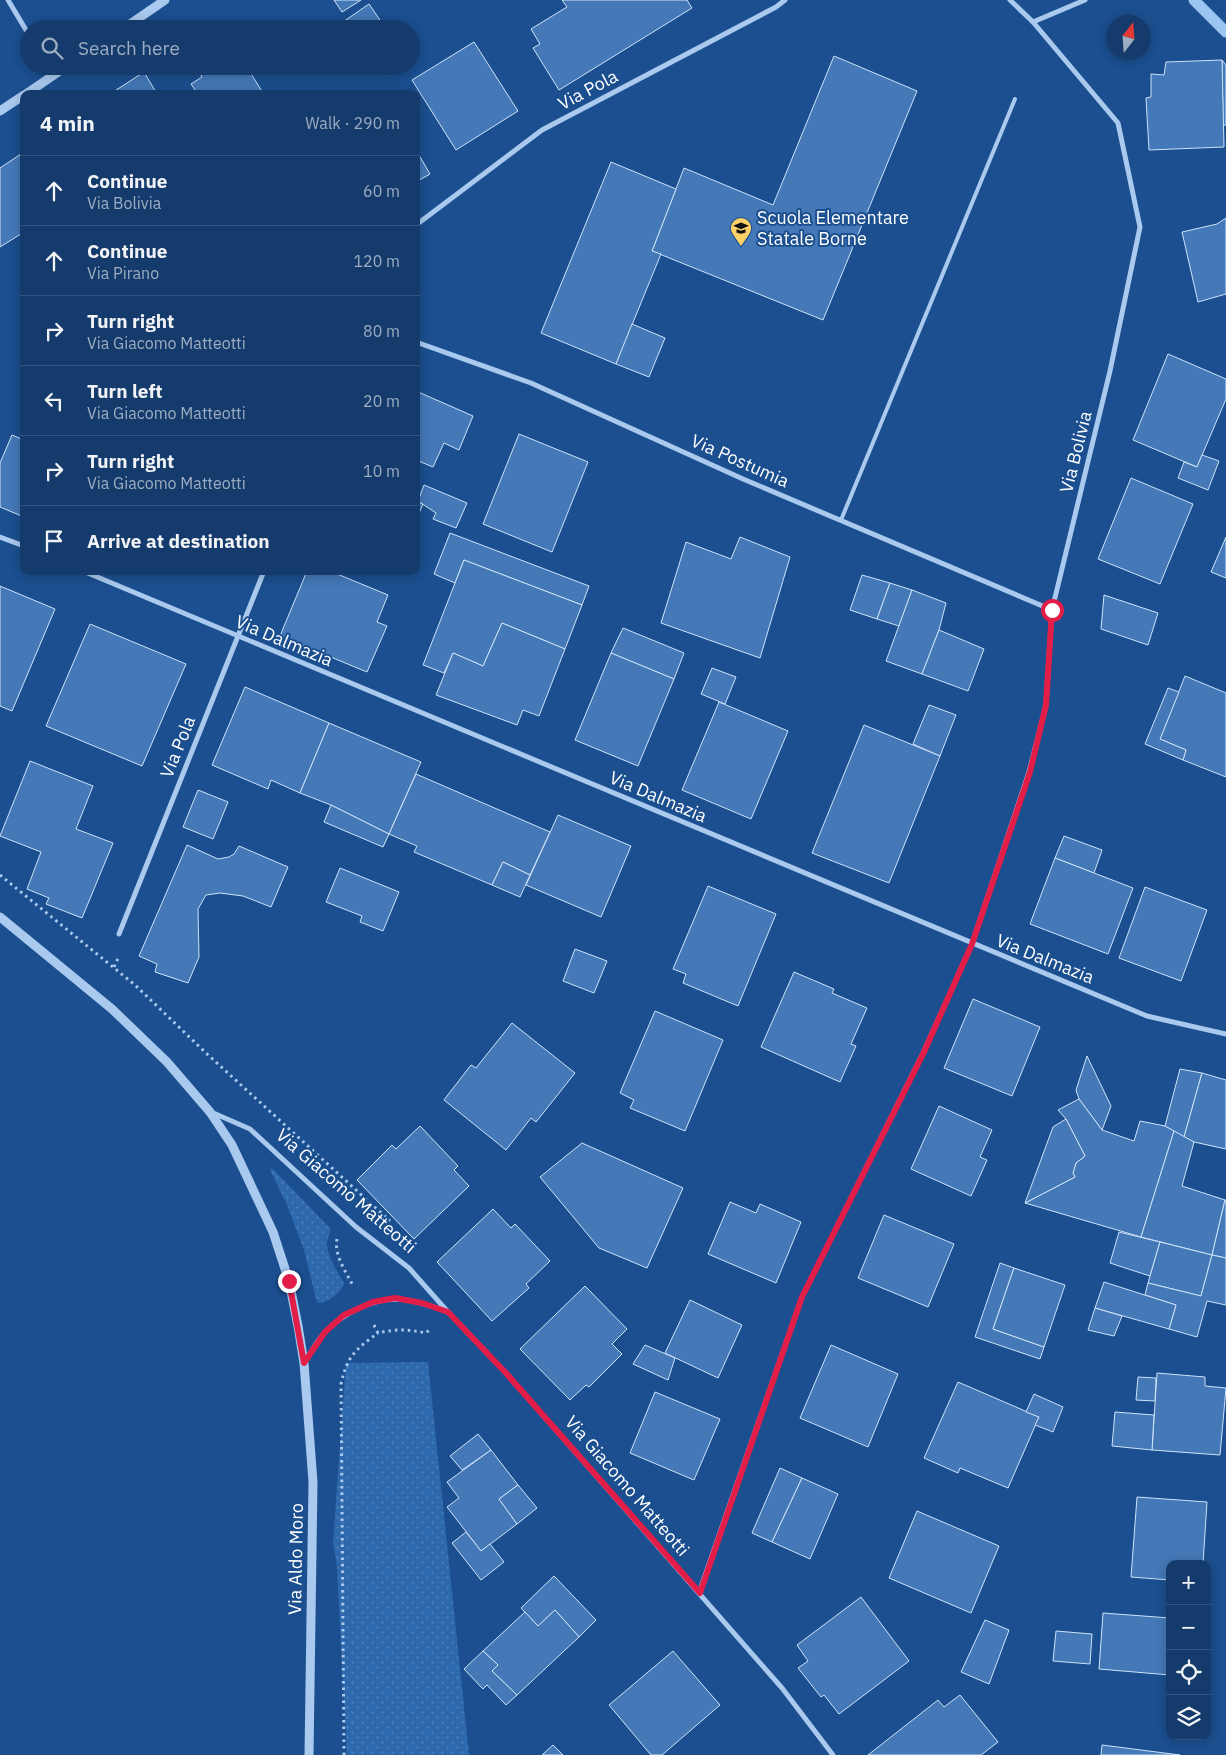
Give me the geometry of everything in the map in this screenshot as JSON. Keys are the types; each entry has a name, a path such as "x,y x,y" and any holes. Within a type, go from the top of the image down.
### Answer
{"street":[{"path":"8,0 20,20"},
{"path":"136,20 165,0"},
{"name":"Via Pola","path":"420,222 542,130 767,12 785,0"},
{"name":"Via Bolivia","path":"700,1593 802,1297 924,1052 972,944 1030,772 1046,705 1052,610 1110,371 1140,227 1118,123 1033,22 1010,0"},
{"path":"1033,22 1085,0"},
{"path":"31,90 52,76"},
{"path":"0,111 20,97"},
{"name":"Via Postumia","path":"420,343 531,383 743,478 1052,610"},
{"path":"0,536 20,544"},
{"name":"Via Dalmazia","path":"93,575 1147,1016 1226,1034"},
{"name":"Via Pola","path":"119,934 262,575"},
{"name":"Via Giacomo Matteotti","path":"0,917 112,1009 167,1062 210,1112 232,1146 273,1232 289,1281 304,1363"},
{"name":"Via Giacomo Matteotti","path":"210,1112 250,1129 356,1227 409,1268 505,1372 700,1593 782,1688 833,1755"},
{"name":"Via Giacomo Matteotti","path":"304,1363 325,1332 344,1315 373,1302 395,1298 422,1303 448,1312"},
{"name":"Via Aldo Moro","path":"304,1363 313,1482 309,1755"}],"lane":[{"path":"842,520 1015,99"}],"path":[{"path":"0,875 136,985 392,1224"},
{"path":"341,1232 337,1238 337,1253 352,1284"},
{"path":"344,1755 341,1384 344,1371 357,1348 378,1333 394,1329 409,1329 426,1333 448,1312"},
{"path":"373,1324 378,1333"}],"shaded area":[{"path":"270,1168 330,1228 327,1249 344,1283 338,1293 322,1303 318,1303 316,1299 304,1250 287,1205"},
{"path":"428,1362 469,1755 347,1755 337,1567 333,1543 346,1363"}],"building":[{"path":"334,0 361,0 342,12"},
{"path":"562,0 687,0 692,8 559,90 533,48 540,44 531,29 567,7"},
{"path":"369,4 380,20 346,20"},
{"path":"474,42 518,111 456,150 412,80"},
{"path":"834,56 917,91 823,320 652,251 684,168 773,205"},
{"path":"1222,60 1226,65 1226,125 1223,125"},
{"path":"1222,60 1224,147 1149,150 1146,98 1151,97 1151,74 1164,75 1166,62"},
{"path":"139,75 146,75 155,90 116,90"},
{"path":"201,75 252,75 261,90 195,90 191,84 202,77"},
{"path":"20,155 20,234 0,247 0,168"},
{"path":"420,157 430,174 420,180"},
{"path":"611,162 676,189 652,251 661,254 616,364 541,333"},
{"path":"1226,218 1226,294 1198,302 1182,232 1217,224"},
{"path":"632,324 665,338 649,377 616,364"},
{"path":"1168,354 1226,379 1226,399 1197,467 1133,440"},
{"path":"420,393 473,416 459,450 444,443 433,467 420,462"},
{"path":"519,434 588,462 552,552 483,524"},
{"path":"12,435 20,438 20,515 0,507 0,463"},
{"path":"1202,455 1219,461 1208,490 1178,478 1184,462 1197,467"},
{"path":"1131,478 1193,504 1160,584 1098,559"},
{"path":"424,485 467,503 456,528 433,519 436,513 420,502"},
{"path":"450,533 589,586 582,605 464,560 455,583 434,574"},
{"path":"740,537 790,557 760,658 661,623 686,542 731,559"},
{"path":"1226,537 1226,578 1211,572"},
{"path":"464,560 582,605 565,649 502,623 483,666 453,653 444,673 423,665"},
{"path":"305,575 340,575 388,595 377,622 387,626 367,672 280,636"},
{"path":"862,575 890,583 877,619 850,610"},
{"path":"890,583 912,590 899,626 877,619"},
{"path":"0,586 55,609 12,711 0,706"},
{"path":"912,590 946,603 939,630 922,674 886,661"},
{"path":"1104,595 1158,613 1148,645 1101,629"},
{"path":"502,623 565,649 539,716 523,710 517,725 436,695 453,653 483,666"},
{"path":"90,624 186,664 142,766 46,726"},
{"path":"623,628 684,653 674,679 611,653"},
{"path":"939,630 984,649 968,691 922,674"},
{"path":"611,653 674,679 638,766 575,740"},
{"path":"712,668 736,677 725,704 701,694"},
{"path":"1185,676 1226,693 1226,777 1183,760 1186,750 1160,739"},
{"path":"245,687 329,723 300,793 271,780 268,789 212,765"},
{"path":"1168,688 1179,692 1160,739 1186,750 1183,760 1145,744"},
{"path":"719,702 788,731 751,819 682,790"},
{"path":"929,705 956,715 940,756 913,744"},
{"path":"329,723 421,762 389,834 331,805 300,793"},
{"path":"864,725 940,756 889,883 812,853"},
{"path":"30,761 93,786 76,829 113,843 82,918 46,904 49,898 27,889 41,852 0,836"},
{"path":"416,774 550,832 530,875 503,862 492,885 414,852 417,846 389,834"},
{"path":"198,790 228,802 213,839 183,827"},
{"path":"331,805 389,834 383,847 324,822"},
{"path":"558,815 631,846 601,917 526,885"},
{"path":"1064,836 1102,850 1094,873 1055,858"},
{"path":"187,845 218,859 234,854 239,846 288,867 271,907 243,896 220,893 206,895 198,909 199,957 188,983 155,972 157,964 139,956"},
{"path":"1055,858 1133,888 1108,954 1030,924"},
{"path":"503,862 530,875 520,897 492,885"},
{"path":"340,868 399,892 383,931 360,922 362,916 326,902"},
{"path":"708,886 776,914 738,1006 683,983 686,974 673,969"},
{"path":"1145,887 1207,910 1181,981 1119,958"},
{"path":"575,949 607,961 594,993 563,981"},
{"path":"794,972 834,989 832,993 867,1008 851,1044 856,1046 840,1082 761,1047"},
{"path":"973,999 1040,1027 1012,1096 944,1068"},
{"path":"655,1011 723,1040 685,1131 630,1108 634,1100 620,1093"},
{"path":"512,1023 575,1073 536,1122 531,1118 506,1150 444,1100 471,1065 476,1068"},
{"path":"1087,1056 1111,1106 1102,1130 1079,1099 1076,1090"},
{"path":"1180,1069 1202,1073 1184,1137 1165,1126"},
{"path":"1202,1073 1226,1080 1226,1149 1194,1142 1184,1137"},
{"path":"1079,1099 1102,1130 1134,1141 1140,1121 1165,1126 1174,1131 1141,1237 1025,1203 1075,1177 1073,1173 1076,1163 1085,1156 1066,1119 1058,1110"},
{"path":"939,1106 992,1130 980,1157 987,1160 971,1196 911,1169"},
{"path":"1066,1119 1085,1156 1076,1163 1073,1173 1075,1177 1025,1203 1053,1127"},
{"path":"420,1126 458,1166 454,1170 469,1186 414,1239 357,1180 392,1145 396,1149"},
{"path":"1174,1131 1194,1142 1182,1186 1225,1200 1212,1255 1141,1237"},
{"path":"582,1143 683,1188 647,1268 599,1248 540,1177"},
{"path":"1226,1200 1226,1258 1212,1255"},
{"path":"730,1202 756,1213 760,1204 801,1222 776,1283 708,1254"},
{"path":"493,1209 511,1228 515,1224 550,1261 526,1284 529,1288 492,1321 437,1262"},
{"path":"884,1215 954,1244 928,1307 858,1278"},
{"path":"1119,1232 1160,1242 1150,1276 1110,1263"},
{"path":"1160,1242 1212,1255 1201,1296 1148,1283"},
{"path":"1212,1255 1226,1258 1226,1305 1207,1301 1197,1337 1169,1329 1176,1305 1145,1295 1148,1283 1201,1296"},
{"path":"1000,1263 1014,1268 993,1329 1044,1347 1040,1359 975,1337"},
{"path":"1014,1268 1065,1285 1044,1347 993,1329"},
{"path":"1104,1282 1176,1305 1169,1329 1095,1308"},
{"path":"585,1286 627,1329 612,1344 622,1354 589,1387 586,1385 570,1400 520,1349"},
{"path":"690,1300 742,1325 718,1378 665,1353"},
{"path":"1095,1308 1122,1316 1114,1336 1088,1330"},
{"path":"645,1345 675,1358 668,1380 633,1364"},
{"path":"831,1345 898,1374 868,1447 800,1418"},
{"path":"1157,1373 1205,1377 1205,1386 1226,1388 1220,1455 1152,1450"},
{"path":"1138,1377 1156,1378 1155,1401 1136,1400"},
{"path":"958,1382 1039,1417 1008,1488 960,1468 958,1473 924,1458"},
{"path":"655,1392 720,1419 694,1480 630,1453"},
{"path":"1034,1394 1063,1407 1053,1432 1035,1425 1039,1417 1026,1412"},
{"path":"1115,1412 1154,1415 1152,1450 1112,1446"},
{"path":"478,1434 491,1450 462,1470 450,1456"},
{"path":"491,1450 518,1485 499,1499 517,1524 481,1551 447,1507 459,1498 447,1482"},
{"path":"780,1468 802,1478 772,1542 752,1533"},
{"path":"802,1478 838,1494 810,1559 772,1542"},
{"path":"518,1485 537,1508 517,1524 499,1499"},
{"path":"1137,1497 1207,1502 1203,1560 1166,1560 1166,1580 1131,1577"},
{"path":"917,1511 999,1546 971,1613 889,1578"},
{"path":"466,1532 481,1551 490,1544 504,1562 481,1580 452,1543"},
{"path":"554,1576 596,1620 579,1637 555,1610 538,1626 521,1608"},
{"path":"861,1597 909,1661 839,1714 824,1695 821,1697 798,1668 808,1661 797,1645"},
{"path":"555,1610 579,1637 517,1695 492,1671 498,1665 483,1651 525,1612 538,1626"},
{"path":"1103,1613 1166,1618 1166,1675 1099,1669"},
{"path":"985,1620 1009,1630 989,1684 961,1672"},
{"path":"1056,1631 1092,1634 1090,1664 1053,1661"},
{"path":"483,1651 498,1665 492,1671 517,1695 506,1705 487,1685 483,1689 464,1669"},
{"path":"673,1651 720,1705 662,1755 651,1755 609,1705"},
{"path":"960,1695 998,1742 981,1755 868,1755 938,1700 944,1707"},
{"path":"553,1745 563,1755 542,1755"},
{"path":"1102,1745 1180,1755 1101,1755"}],"waterway":[{"path":"1194,0 1226,32"}],"place":[{"name":"Scuola Elementare Statale Borne","path":"741,247"}],"route":[{"path":"289,1281 304,1363 325,1332 344,1315 373,1302 395,1298 422,1303 448,1312 505,1372 700,1593 802,1297 924,1052 972,944 1030,772 1046,705 1052,610"}]}
